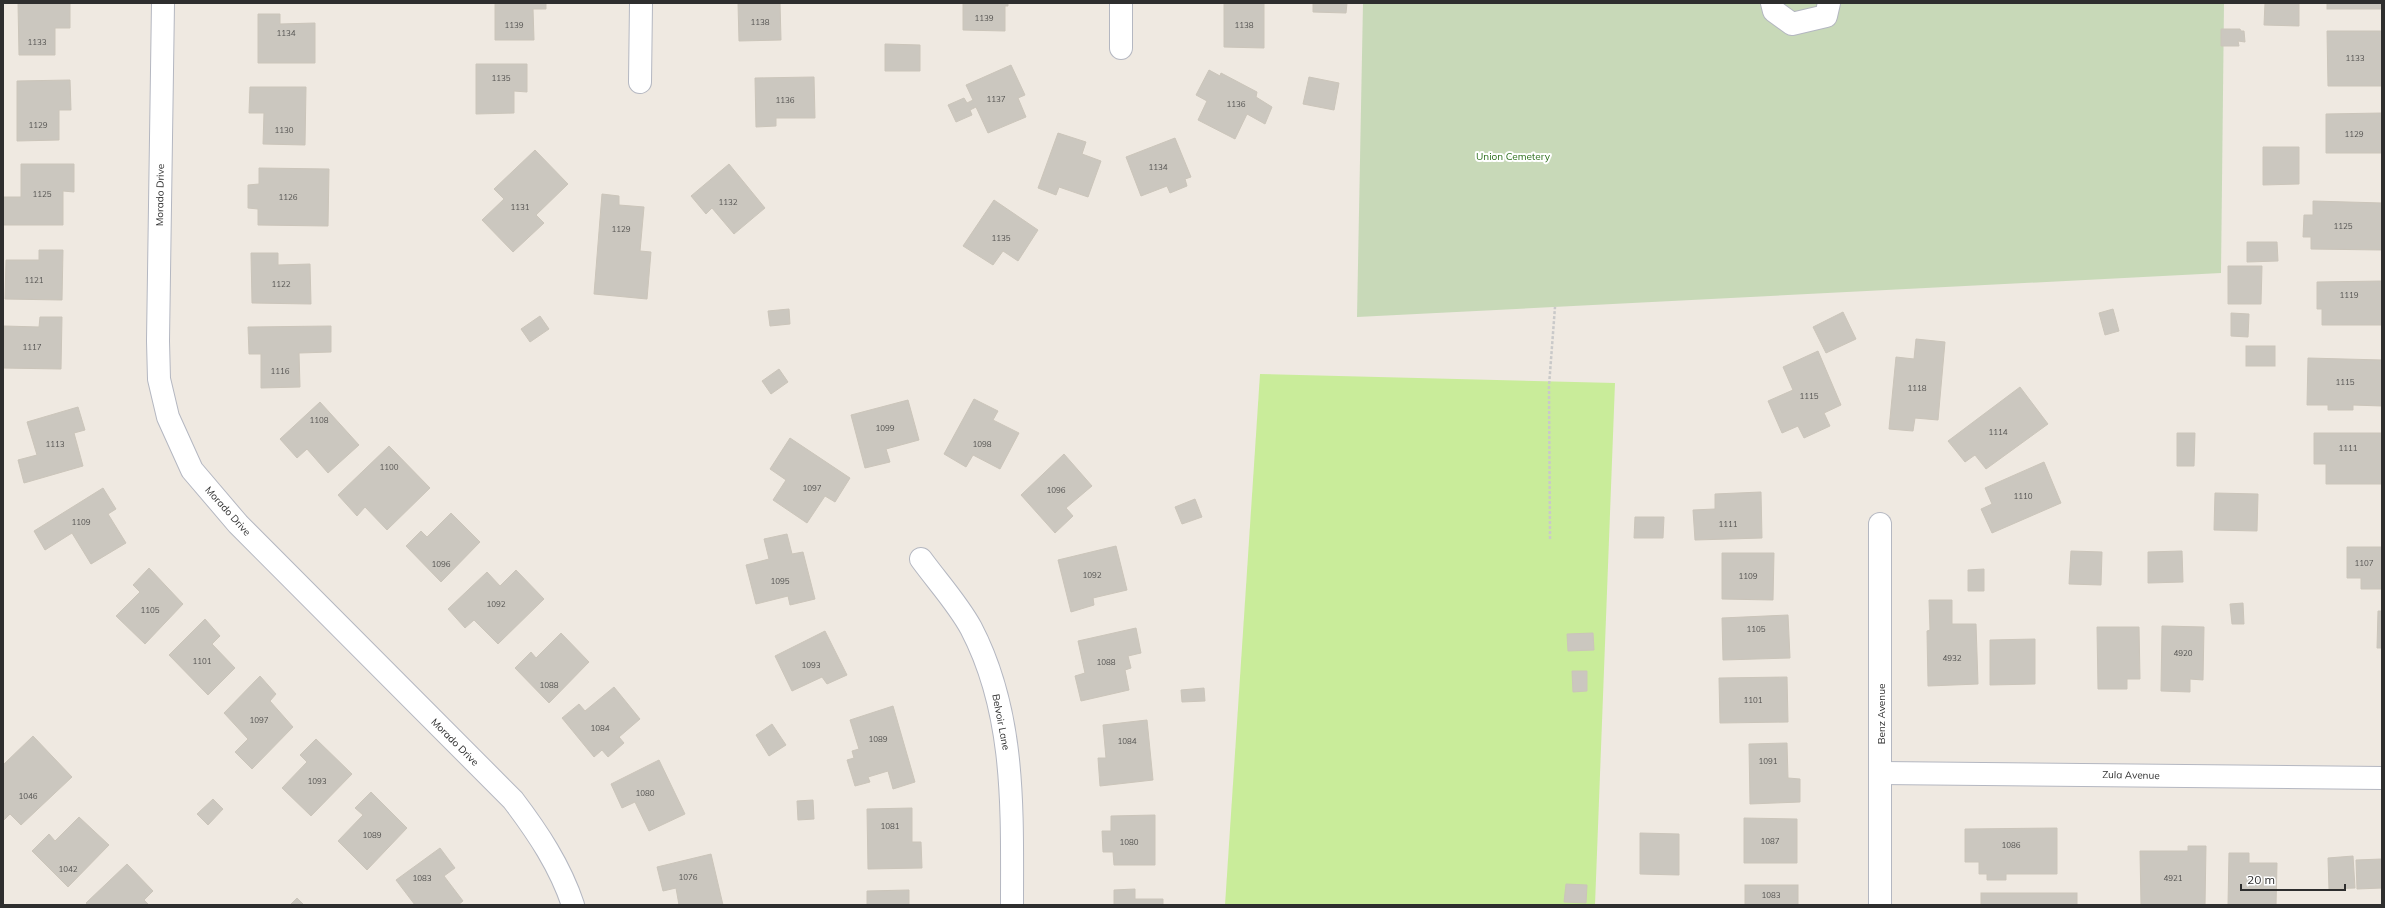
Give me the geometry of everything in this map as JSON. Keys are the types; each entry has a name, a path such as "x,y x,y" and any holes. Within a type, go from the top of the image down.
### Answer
{"street":[{"name":"Morado Drive","path":"163,3 158,340 160,379 168,417 192,470 238,524 513,800 542,839 565,882 573,905"},
{"path":"640,82 641,3"},
{"path":"1121,3 1121,48"},
{"path":"1772,3 1774,11 1792,24 1826,16 1829,3"},
{"name":"Benz Avenue","path":"1880,524 1880,905"},
{"name":"Belvoir Lane","path":"921,559 971,627 992,678 1004,730 1012,797 1012,905"},
{"name":"Zula Avenue","path":"1881,773 2382,778"}],"path":[{"path":"1550,539 1549,386 1555,307"}],"green space":[{"name":"Union Cemetery","path":"1363,3 2224,3 2221,273 1357,317"},
{"path":"1260,374 1615,383 1595,905 1225,905"}],"building":[{"path":"18,3 70,3 70,28 55,28 55,55 19,55"},
{"path":"495,3 546,3 546,9 533,9 534,40 495,40"},
{"path":"738,3 780,3 781,40 739,41"},
{"path":"963,3 1008,3 1008,6 1005,6 1005,31 963,30"},
{"path":"1224,3 1264,3 1264,48 1224,47"},
{"path":"1313,3 1347,3 1346,13 1313,12"},
{"path":"2265,3 2299,3 2299,26 2264,25"},
{"path":"2327,3 2381,3 2381,9 2327,9"},
{"path":"258,14 280,14 280,24 315,23 315,63 258,63"},
{"path":"2221,29 2240,29 2241,31 2244,31 2245,42 2238,41 2239,46 2221,46"},
{"path":"2327,31 2382,31 2382,86 2328,86"},
{"path":"885,44 920,45 920,71 885,71"},
{"path":"476,64 527,64 527,92 514,91 514,113 476,114"},
{"path":"1011,65 1025,95 1018,98 1026,117 988,133 976,107 970,110 972,115 956,122 948,105 964,98 967,103 973,100 966,85"},
{"path":"1209,70 1220,76 1221,73 1257,92 1256,97 1272,107 1265,124 1247,114 1235,139 1198,120 1207,101 1196,95"},
{"path":"814,77 815,118 776,118 776,126 756,127 755,78"},
{"path":"1309,77 1339,83 1334,110 1303,104"},
{"path":"70,80 71,110 59,110 59,140 17,141 17,81"},
{"path":"250,87 306,87 305,145 263,144 264,113 249,113"},
{"path":"2382,113 2382,153 2326,153 2326,114"},
{"path":"1058,133 1086,142 1082,154 1101,161 1088,197 1059,187 1056,195 1038,188"},
{"path":"1175,138 1191,177 1185,179 1187,186 1170,193 1167,186 1141,196 1126,157"},
{"path":"2263,147 2299,147 2299,184 2263,185"},
{"path":"535,150 568,184 536,215 544,223 513,252 482,220 504,199 494,189"},
{"path":"21,164 74,164 74,192 63,191 63,225 3,225 3,197 21,197"},
{"path":"729,164 765,208 734,234 712,208 706,214 691,196"},
{"path":"259,168 329,169 328,226 258,225 258,209 248,208 248,185 259,184"},
{"path":"602,194 619,196 619,205 644,207 640,251 651,252 647,299 594,294"},
{"path":"994,200 1038,230 1018,261 1003,251 993,265 963,246"},
{"path":"2313,201 2382,203 2382,250 2311,249 2311,237 2303,237 2304,215 2313,215"},
{"path":"2247,242 2277,242 2278,261 2247,262"},
{"path":"39,250 63,250 62,300 5,299 6,260 39,260"},
{"path":"251,253 278,253 278,265 310,264 311,304 252,303"},
{"path":"2228,266 2262,266 2261,304 2228,304"},
{"path":"2382,281 2382,325 2322,325 2322,309 2317,309 2317,282"},
{"path":"789,309 790,324 770,326 768,311"},
{"path":"2113,309 2119,331 2105,335 2099,313"},
{"path":"1843,312 1856,339 1826,353 1813,327"},
{"path":"2231,313 2249,314 2248,337 2231,336"},
{"path":"540,316 549,329 530,342 521,329"},
{"path":"40,317 62,317 61,369 3,368 4,326 39,327"},
{"path":"331,326 331,352 299,353 300,387 261,388 261,354 249,354 248,327"},
{"path":"1916,339 1945,342 1938,420 1915,418 1913,431 1889,429 1896,357 1914,359"},
{"path":"2246,346 2275,346 2275,366 2246,366"},
{"path":"1818,351 1841,405 1824,413 1830,426 1804,438 1798,426 1782,433 1768,401 1793,390 1783,367"},
{"path":"2308,358 2382,360 2382,406 2353,405 2353,410 2328,410 2328,405 2307,405"},
{"path":"779,369 788,382 771,394 762,381"},
{"path":"2020,387 2048,424 1986,469 1975,455 1965,462 1948,441"},
{"path":"974,399 998,411 993,420 1019,433 1000,469 973,455 966,467 944,454"},
{"path":"908,400 919,440 886,449 890,462 865,468 851,415"},
{"path":"320,402 359,445 328,473 307,449 297,458 280,439"},
{"path":"78,407 85,430 74,433 83,466 24,483 18,460 37,455 27,422"},
{"path":"2177,433 2195,433 2194,466 2177,466"},
{"path":"2314,433 2382,433 2382,484 2326,484 2326,464 2314,464"},
{"path":"790,438 850,478 835,502 825,496 807,523 773,500 786,480 770,469"},
{"path":"389,446 430,488 387,530 365,507 357,516 338,495"},
{"path":"1064,454 1092,486 1066,508 1073,516 1055,533 1021,495"},
{"path":"2044,462 2061,503 1992,533 1981,509 1992,504 1985,488"},
{"path":"103,488 116,509 108,514 126,543 91,564 72,533 45,550 34,531"},
{"path":"1761,492 1762,538 1695,540 1693,510 1715,509 1715,494"},
{"path":"2215,493 2258,494 2257,531 2214,530"},
{"path":"1195,499 1202,517 1182,524 1175,507"},
{"path":"451,513 480,542 441,582 406,546 421,531 427,537"},
{"path":"1635,517 1664,517 1663,538 1634,538"},
{"path":"787,534 792,554 803,552 815,599 790,605 788,596 756,604 746,565 769,559 764,539"},
{"path":"1116,546 1127,590 1093,598 1094,605 1071,612 1058,560"},
{"path":"2347,547 2382,547 2382,589 2361,589 2361,578 2347,578"},
{"path":"2071,551 2102,552 2101,585 2069,584"},
{"path":"2182,551 2183,582 2148,583 2148,552"},
{"path":"1722,553 1774,553 1773,600 1722,599"},
{"path":"149,568 183,604 145,644 116,616 140,592 133,585"},
{"path":"1984,569 1984,591 1968,591 1968,570"},
{"path":"516,570 544,599 498,644 474,620 465,628 448,609 487,572 500,586"},
{"path":"1929,600 1952,600 1952,624 1976,624 1978,684 1928,686 1927,631 1930,630"},
{"path":"2243,603 2244,624 2232,624 2230,604"},
{"path":"2378,611 2382,611 2382,648 2377,648"},
{"path":"1788,615 1790,658 1723,660 1722,618"},
{"path":"205,619 220,636 212,644 235,668 208,695 169,655"},
{"path":"2162,626 2204,627 2203,680 2190,679 2190,692 2161,691"},
{"path":"2097,627 2139,627 2140,679 2127,679 2127,689 2098,689"},
{"path":"1136,628 1141,653 1128,656 1131,668 1125,670 1129,690 1081,701 1075,676 1085,673 1078,641"},
{"path":"825,631 847,675 827,684 822,677 792,691 775,656"},
{"path":"561,633 589,662 549,703 515,668 531,652 536,658"},
{"path":"1593,633 1594,650 1568,651 1567,634"},
{"path":"2035,639 2035,684 1990,685 1990,640"},
{"path":"1572,671 1587,671 1587,691 1573,692"},
{"path":"260,676 276,694 270,701 293,727 252,769 235,752 248,739 224,713"},
{"path":"1787,677 1788,722 1720,723 1719,678"},
{"path":"614,687 640,719 619,737 624,743 608,757 602,750 594,757 562,718 579,704 585,711"},
{"path":"1204,688 1205,701 1182,702 1181,690"},
{"path":"893,706 915,782 893,789 888,771 868,777 870,782 855,786 847,760 854,758 852,751 859,749 850,720"},
{"path":"1147,720 1153,780 1100,786 1098,758 1106,758 1103,725"},
{"path":"772,724 786,745 769,756 756,735"},
{"path":"33,736 72,777 21,825 10,814 3,821 3,765"},
{"path":"316,739 352,774 311,816 282,788 307,762 300,755"},
{"path":"1787,743 1788,778 1800,779 1800,802 1750,804 1749,744"},
{"path":"659,760 685,814 649,831 635,802 622,808 611,784"},
{"path":"371,792 407,828 367,870 338,841 363,815 355,808"},
{"path":"213,799 223,809 208,825 197,814"},
{"path":"813,800 814,819 798,820 797,801"},
{"path":"912,808 912,842 921,842 922,868 868,869 867,809"},
{"path":"1155,815 1155,865 1114,865 1113,852 1103,852 1102,831 1111,831 1111,816"},
{"path":"79,817 109,845 68,887 32,851 49,834 55,841"},
{"path":"1744,818 1797,819 1797,863 1744,863"},
{"path":"2057,828 2057,874 2006,874 2006,880 1987,880 1987,874 1979,874 1979,862 1965,862 1965,829"},
{"path":"1640,833 1679,834 1679,875 1640,874"},
{"path":"2188,846 2206,846 2205,905 2141,905 2140,851 2188,851"},
{"path":"440,848 455,868 444,876 463,901 458,905 415,905 396,880"},
{"path":"2229,853 2249,853 2249,863 2277,863 2276,905 2228,905"},
{"path":"711,854 723,905 679,905 676,888 663,891 657,867"},
{"path":"2353,856 2355,888 2329,889 2328,858"},
{"path":"2382,859 2382,888 2357,889 2356,860"},
{"path":"127,864 153,891 144,900 149,905 88,905 86,903"},
{"path":"1566,884 1587,885 1586,903 1564,902"},
{"path":"1745,885 1798,885 1798,905 1745,905"},
{"path":"1135,889 1135,899 1163,899 1163,905 1114,905 1114,890"},
{"path":"909,890 909,905 867,905 867,891"},
{"path":"1981,893 2077,893 2077,905 1981,905"},
{"path":"297,898 304,905 290,905"}]}
